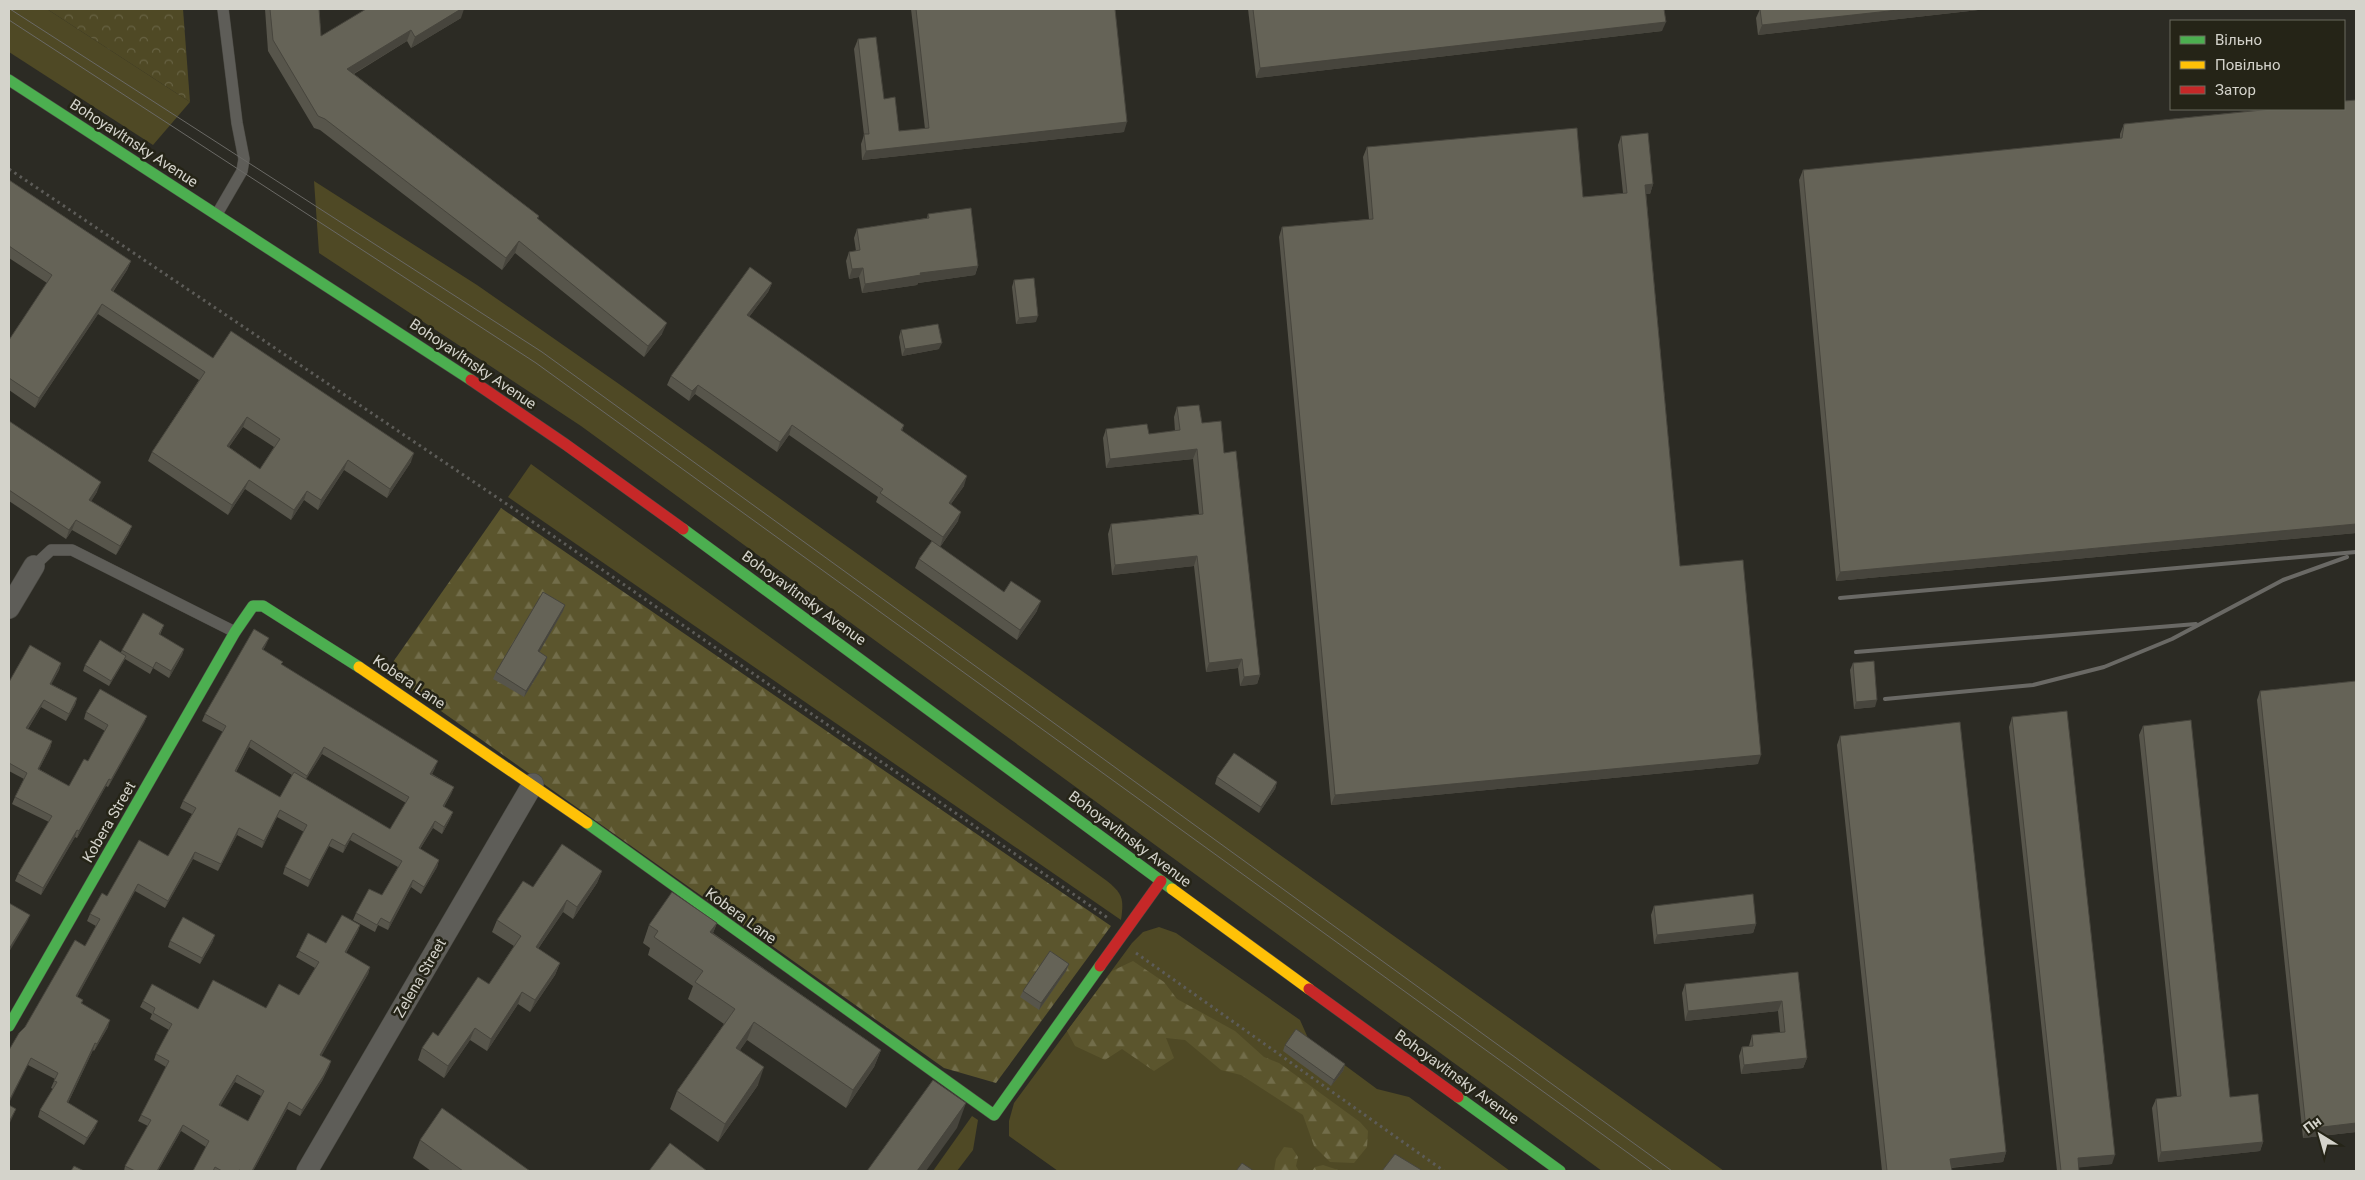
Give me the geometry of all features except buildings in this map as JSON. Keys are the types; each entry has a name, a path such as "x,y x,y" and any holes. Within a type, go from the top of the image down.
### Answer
{"main road":[{"name":"Bohoyavltnsky Avenue","path":"9,80 431,353 565,444 883,674 1162,881 1560,1171"},
{"name":"Kobera Lane","path":"235,632 253,606 263,606 382,681 534,784 912,1058 994,1115 1162,881"},
{"name":"Kobera Street","path":"9,1026 235,632"}],"street":[{"path":"9,608 34,566"},
{"name":"Zelena Street","path":"307,1171 534,784"}],"lane":[{"path":"217,214 242,171 244,159 237,123 223,9"},
{"path":"34,566 51,550 72,550 235,632"}],"path":[{"path":"9,169 525,516 1117,924 1132,950 1444,1171"}],"green space":[{"path":"9,9 47,9 190,102 153,145 9,52"},
{"path":"47,9 183,9 190,102"},
{"path":"314,181 477,285 619,384 1724,1171 1602,1171 581,426 319,253"},
{"path":"531,464 1107,881 1121,898 1121,920 508,497"},
{"path":"501,508 1111,926 996,1083 944,1068 386,672"},
{"path":"1159,927 1176,933 1300,1020 1308,1038 1377,1089 1409,1097 1510,1171 1058,1171 1009,1136 1009,1121 1014,1103 1132,943 1143,932"},
{"path":"1133,961 1164,982 1177,999 1235,1031 1264,1057 1279,1063 1360,1122 1368,1131 1367,1147 1354,1163 1330,1162 1314,1146 1303,1115 1241,1075 1221,1070 1185,1040 1166,1038 1174,1058 1154,1071 1122,1049 1105,1060 1075,1046 1067,1031 1112,971"},
{"path":"972,1116 978,1120 973,1150 957,1171 933,1171"},
{"path":"1284,1147 1292,1148 1298,1157 1296,1166 1299,1171 1274,1171 1276,1159"},
{"path":"1323,1165 1341,1171 1312,1171 1315,1167"}],"tram line":[{"path":"10,9 542,352 1672,1171"},
{"path":"9,20 536,363 1653,1171"}],"railway":[{"path":"1840,598 2356,552"},
{"path":"1885,699 2033,685 2104,667 2172,639 2283,580 2347,557"},
{"path":"1856,652 2196,624"}],"traffic: fast":[{"path":"9,80 471,380"},
{"path":"683,529 1172,889"},
{"path":"9,1026 235,632 253,606 263,606 359,667"},
{"path":"587,823 994,1115 1100,966"},
{"path":"1458,1097 1560,1171"}],"traffic: slow":[{"path":"359,667 587,823"},
{"path":"1172,889 1309,989"}],"traffic: jam":[{"path":"471,380 565,444 683,529"},
{"path":"1100,966 1161,881"},
{"path":"1309,989 1458,1097"}]}
